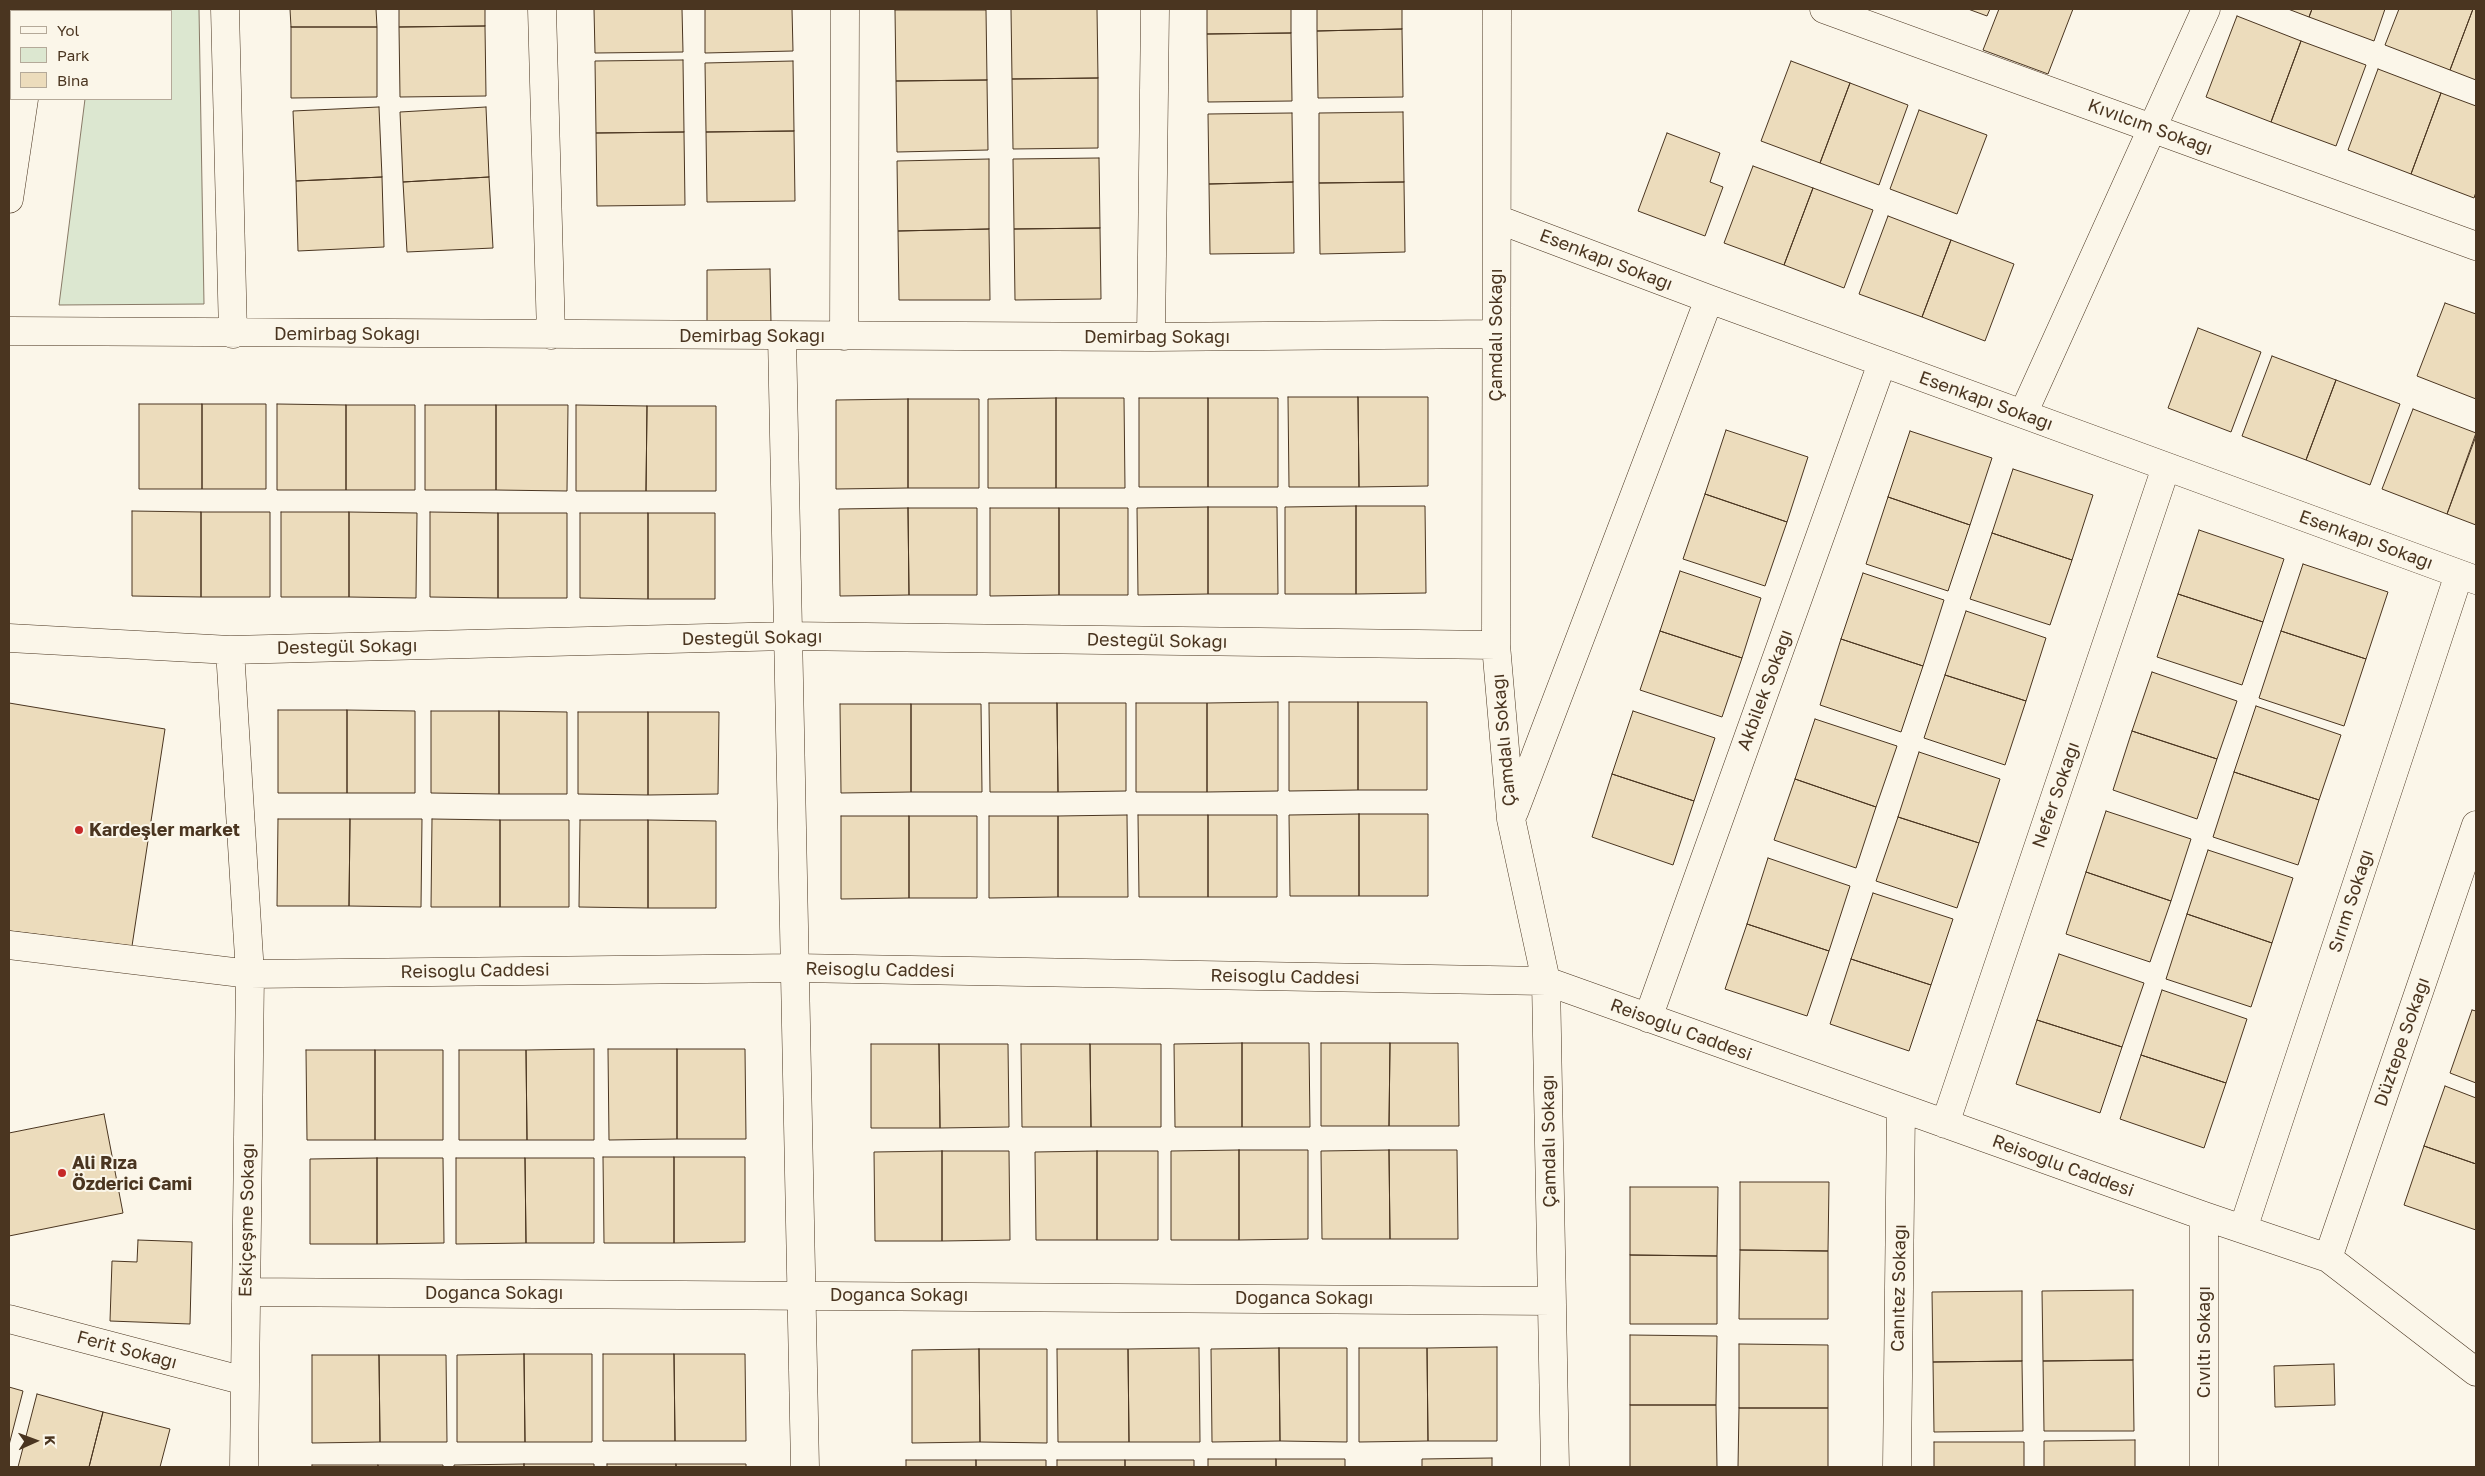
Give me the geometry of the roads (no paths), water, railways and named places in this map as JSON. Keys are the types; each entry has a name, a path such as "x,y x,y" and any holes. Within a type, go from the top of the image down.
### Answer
{"street":[{"path":"225,9 233,334"},
{"path":"542,9 551,335"},
{"path":"844,336 845,9"},
{"path":"1151,337 1155,9"},
{"name":"Çamdalı Sokağı","path":"1497,9 1496,645 1511,819 1546,981 1555,1467"},
{"name":"Kıvılcım Sokağı","path":"1824,9 2476,246"},
{"path":"2023,414 2206,9"},
{"path":"9,198 24,100"},
{"name":"Esenkapı Sokağı","path":"1497,219 1882,363 2468,577"},
{"path":"1511,819 1709,299"},
{"name":"Demirbağ Sokağı","path":"9,331 233,334 1151,337 1496,334"},
{"path":"782,336 805,1467"},
{"name":"Akbilek Sokağı","path":"1648,1018 1882,363"},
{"name":"Nefer Sokağı","path":"1945,1124 2166,467"},
{"name":"Sırım Sokağı","path":"2243,1229 2468,577"},
{"name":"Destegül Sokağı","path":"9,638 230,650 788,636 1496,645"},
{"name":"Eskiçeşme Sokağı","path":"230,650 250,974 244,1467"},
{"name":"Düztepe Sokağı","path":"2328,1258 2476,825"},
{"name":"Reisoğlu Caddesi","path":"9,945 250,974 796,968 1546,981 2204,1216 2328,1258 2476,1372"},
{"name":"Canıtez Sokağı","path":"1897,1467 1901,1108"},
{"name":"Cıvıltı Sokağı","path":"2204,1216 2204,1467"},
{"name":"Doğanca Sokağı","path":"246,1292 1552,1300"},
{"name":"Ferit Sokağı","path":"9,1319 245,1380"}],"place":[{"name":"Kardeşler market","path":"79,830"},
{"name":"Ali Rıza Özderici Cami","path":"62,1173"}]}
